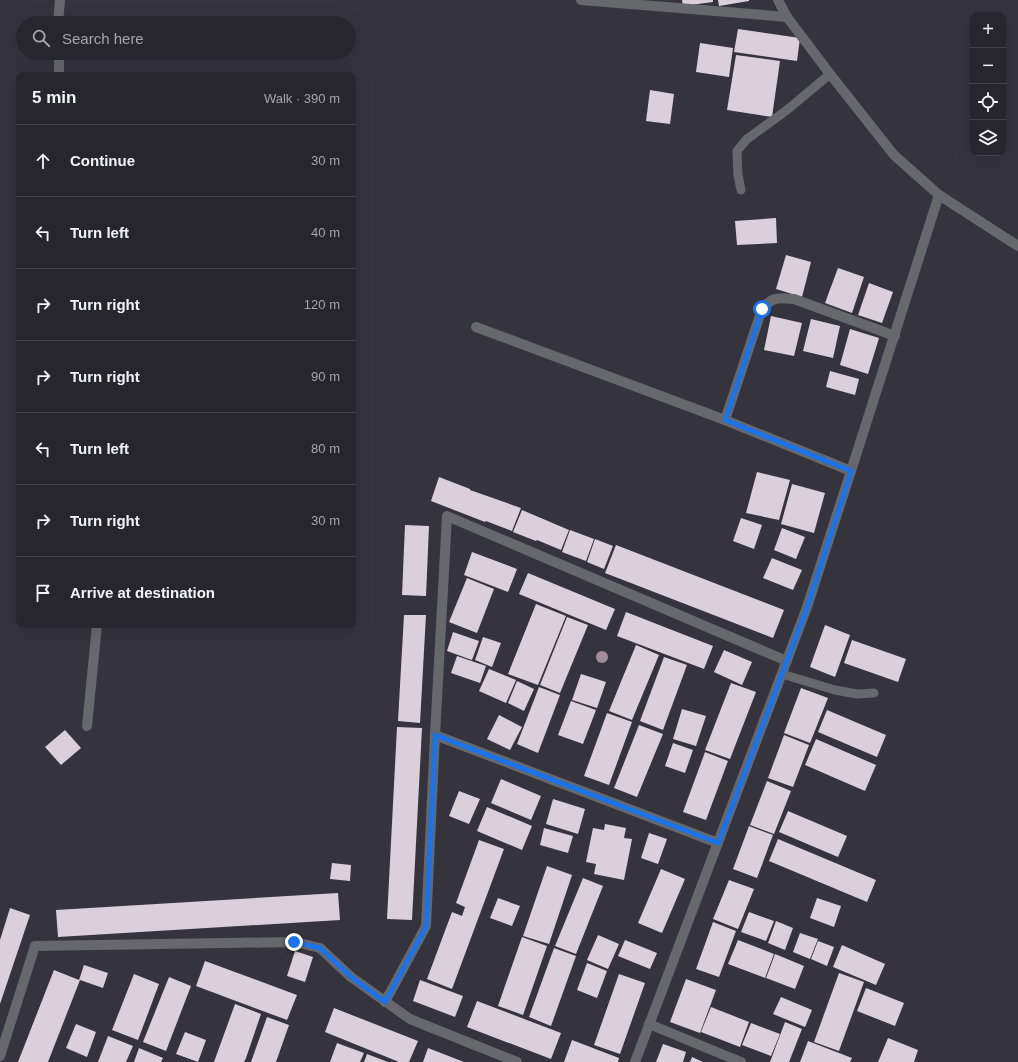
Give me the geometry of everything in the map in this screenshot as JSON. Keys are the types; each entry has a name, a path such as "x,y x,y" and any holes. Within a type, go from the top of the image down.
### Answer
{"street":[{"path":"59,16 60,0"},
{"path":"581,0 787,17"},
{"path":"778,0 787,17 894,155 939,195 1018,246"},
{"path":"59,60 59,72"},
{"path":"635,1062 807,607 939,195"},
{"path":"725,420 762,309 768,302 778,298 794,299 895,336"},
{"path":"476,327 725,420 851,471"},
{"path":"385,1002 426,926 447,516 787,661"},
{"path":"88,726 97,628"},
{"path":"435,735 718,843"},
{"path":"0,1056 35,946 294,942 320,948 351,977 410,1019 517,1062"},
{"path":"649,1024 741,1062"}],"lane":[{"path":"742,190 738,175 737,151 748,139 787,110 830,74"},
{"path":"782,674 835,690 857,694 874,693"}],"building":[{"path":"682,0 713,0 713,2 683,6"},
{"path":"718,0 749,0 749,1 719,6"},
{"path":"738,29 800,38 797,61 734,52"},
{"path":"700,43 733,48 729,77 696,72"},
{"path":"736,55 780,61 772,117 727,110"},
{"path":"650,90 674,94 670,124 646,121"},
{"path":"776,218 777,243 737,245 735,221"},
{"path":"786,255 811,262 802,297 776,289"},
{"path":"838,268 864,277 852,313 825,303"},
{"path":"869,283 893,292 882,323 858,315"},
{"path":"771,316 802,323 794,356 764,350"},
{"path":"811,319 840,326 833,358 803,351"},
{"path":"850,329 879,338 868,374 840,365"},
{"path":"830,371 859,379 855,395 826,387"},
{"path":"757,472 790,480 779,520 746,513"},
{"path":"439,477 521,508 512,531 431,501"},
{"path":"792,484 825,493 814,533 781,524"},
{"path":"522,510 569,530 561,550 513,532"},
{"path":"741,518 762,525 754,549 733,541"},
{"path":"405,525 429,526 426,596 402,595"},
{"path":"782,528 805,537 796,559 774,550"},
{"path":"570,530 594,539 586,561 562,552"},
{"path":"595,539 613,546 604,569 587,562"},
{"path":"616,545 784,610 773,638 605,573"},
{"path":"472,552 517,569 508,592 464,575"},
{"path":"772,558 802,570 793,590 763,578"},
{"path":"528,573 615,609 606,630 519,594"},
{"path":"467,578 494,589 477,633 449,622"},
{"path":"536,604 566,616 538,685 508,674"},
{"path":"626,612 713,646 704,669 617,636"},
{"path":"404,615 426,615 420,723 398,721"},
{"path":"567,617 588,625 560,693 540,685"},
{"path":"825,625 850,635 835,677 810,667"},
{"path":"453,632 479,641 472,660 447,651"},
{"path":"483,637 501,643 492,667 475,660"},
{"path":"852,640 906,659 898,682 844,663"},
{"path":"636,645 659,655 632,720 609,711"},
{"path":"724,650 752,662 742,685 714,672"},
{"path":"457,656 486,666 480,683 451,673"},
{"path":"664,657 687,665 663,730 640,721"},
{"path":"489,669 516,680 506,703 479,691"},
{"path":"581,674 606,682 597,708 572,700"},
{"path":"517,681 534,689 524,711 508,703"},
{"path":"731,683 756,692 730,759 705,750"},
{"path":"539,687 560,695 538,753 517,744"},
{"path":"801,688 828,698 810,743 784,733"},
{"path":"571,701 596,710 583,744 558,735"},
{"path":"682,709 706,716 696,746 673,739"},
{"path":"827,710 886,735 877,757 818,732"},
{"path":"607,713 632,722 609,785 584,776"},
{"path":"499,715 522,727 510,750 487,739"},
{"path":"639,725 663,734 637,797 614,788"},
{"path":"397,727 422,728 412,920 387,919"},
{"path":"65,730 81,748 61,765 45,747"},
{"path":"784,735 809,745 793,787 768,778"},
{"path":"816,739 876,765 865,791 805,765"},
{"path":"673,743 693,750 685,773 665,766"},
{"path":"705,752 728,761 706,820 683,812"},
{"path":"501,779 541,796 531,820 491,803"},
{"path":"767,781 791,791 774,834 750,825"},
{"path":"459,791 480,799 469,824 449,816"},
{"path":"553,799 585,809 578,834 546,824"},
{"path":"487,807 532,826 522,850 477,831"},
{"path":"788,811 847,836 838,857 779,832"},
{"path":"605,824 626,828 624,838 632,839 624,880 594,874 596,864 586,862 593,828 604,830"},
{"path":"749,826 773,835 757,878 733,869"},
{"path":"544,828 573,836 568,853 540,845"},
{"path":"649,833 667,839 658,864 641,858"},
{"path":"778,839 876,880 867,902 769,861"},
{"path":"479,840 504,849 452,989 427,979 452,912 462,916 465,907 456,903"},
{"path":"332,863 351,865 350,881 330,879"},
{"path":"547,866 572,875 549,944 523,936"},
{"path":"661,869 685,879 662,933 638,923"},
{"path":"583,878 603,886 576,954 555,946"},
{"path":"729,880 754,889 738,929 713,919"},
{"path":"338,893 340,920 58,937 56,910"},
{"path":"498,898 520,906 512,926 490,918"},
{"path":"817,898 841,906 834,927 810,918"},
{"path":"10,908 30,915 0,1004 0,940"},
{"path":"749,912 774,921 766,941 741,932"},
{"path":"776,921 793,928 785,950 768,943"},
{"path":"713,922 736,931 719,977 696,969"},
{"path":"800,933 818,939 810,959 793,952"},
{"path":"598,935 619,944 608,969 587,960"},
{"path":"522,937 547,946 523,1015 498,1006"},
{"path":"625,940 657,953 650,969 618,956"},
{"path":"738,940 774,954 765,978 728,964"},
{"path":"818,941 834,947 827,966 811,959"},
{"path":"842,945 885,964 876,985 833,967"},
{"path":"554,948 576,956 551,1026 529,1017"},
{"path":"295,951 313,957 305,982 287,976"},
{"path":"775,954 804,966 795,989 766,978"},
{"path":"205,961 297,995 287,1020 196,986"},
{"path":"587,963 607,971 597,998 577,990"},
{"path":"84,965 108,973 103,988 80,980 48,1062 18,1062 54,970 79,980"},
{"path":"839,973 864,982 839,1051 814,1042"},
{"path":"134,974 159,984 138,1040 112,1030"},
{"path":"619,974 645,983 620,1054 594,1045"},
{"path":"169,977 191,986 166,1051 143,1042"},
{"path":"686,979 716,990 700,1033 670,1022"},
{"path":"420,980 463,996 455,1017 413,1001"},
{"path":"866,988 904,1003 895,1026 857,1011"},
{"path":"781,997 812,1010 805,1027 773,1014"},
{"path":"477,1001 561,1033 551,1059 467,1027"},
{"path":"235,1004 261,1014 246,1058 244,1062 214,1062"},
{"path":"711,1007 749,1022 740,1047 701,1032"},
{"path":"334,1008 418,1041 409,1062 399,1062 325,1032"},
{"path":"267,1017 289,1025 276,1062 251,1062"},
{"path":"785,1022 802,1029 789,1062 770,1062"},
{"path":"751,1023 780,1034 771,1056 742,1045"},
{"path":"76,1024 96,1032 87,1057 66,1048"},
{"path":"185,1032 206,1040 198,1062 176,1054"},
{"path":"108,1036 133,1046 126,1062 98,1062"},
{"path":"888,1038 918,1050 914,1062 878,1062"},
{"path":"572,1040 619,1058 618,1062 564,1062"},
{"path":"808,1041 852,1058 850,1062 800,1062"},
{"path":"337,1043 364,1053 360,1062 330,1062"},
{"path":"663,1044 686,1052 683,1062 656,1062"},
{"path":"139,1048 163,1058 161,1062 134,1062"},
{"path":"428,1048 464,1062 423,1062"},
{"path":"367,1054 388,1062 364,1062"},
{"path":"692,1057 703,1062 690,1062"}],"route":[{"path":"294,942 320,948 351,977 385,1002 426,926 435,735 718,843 807,607 851,471 725,420 762,309"}]}
